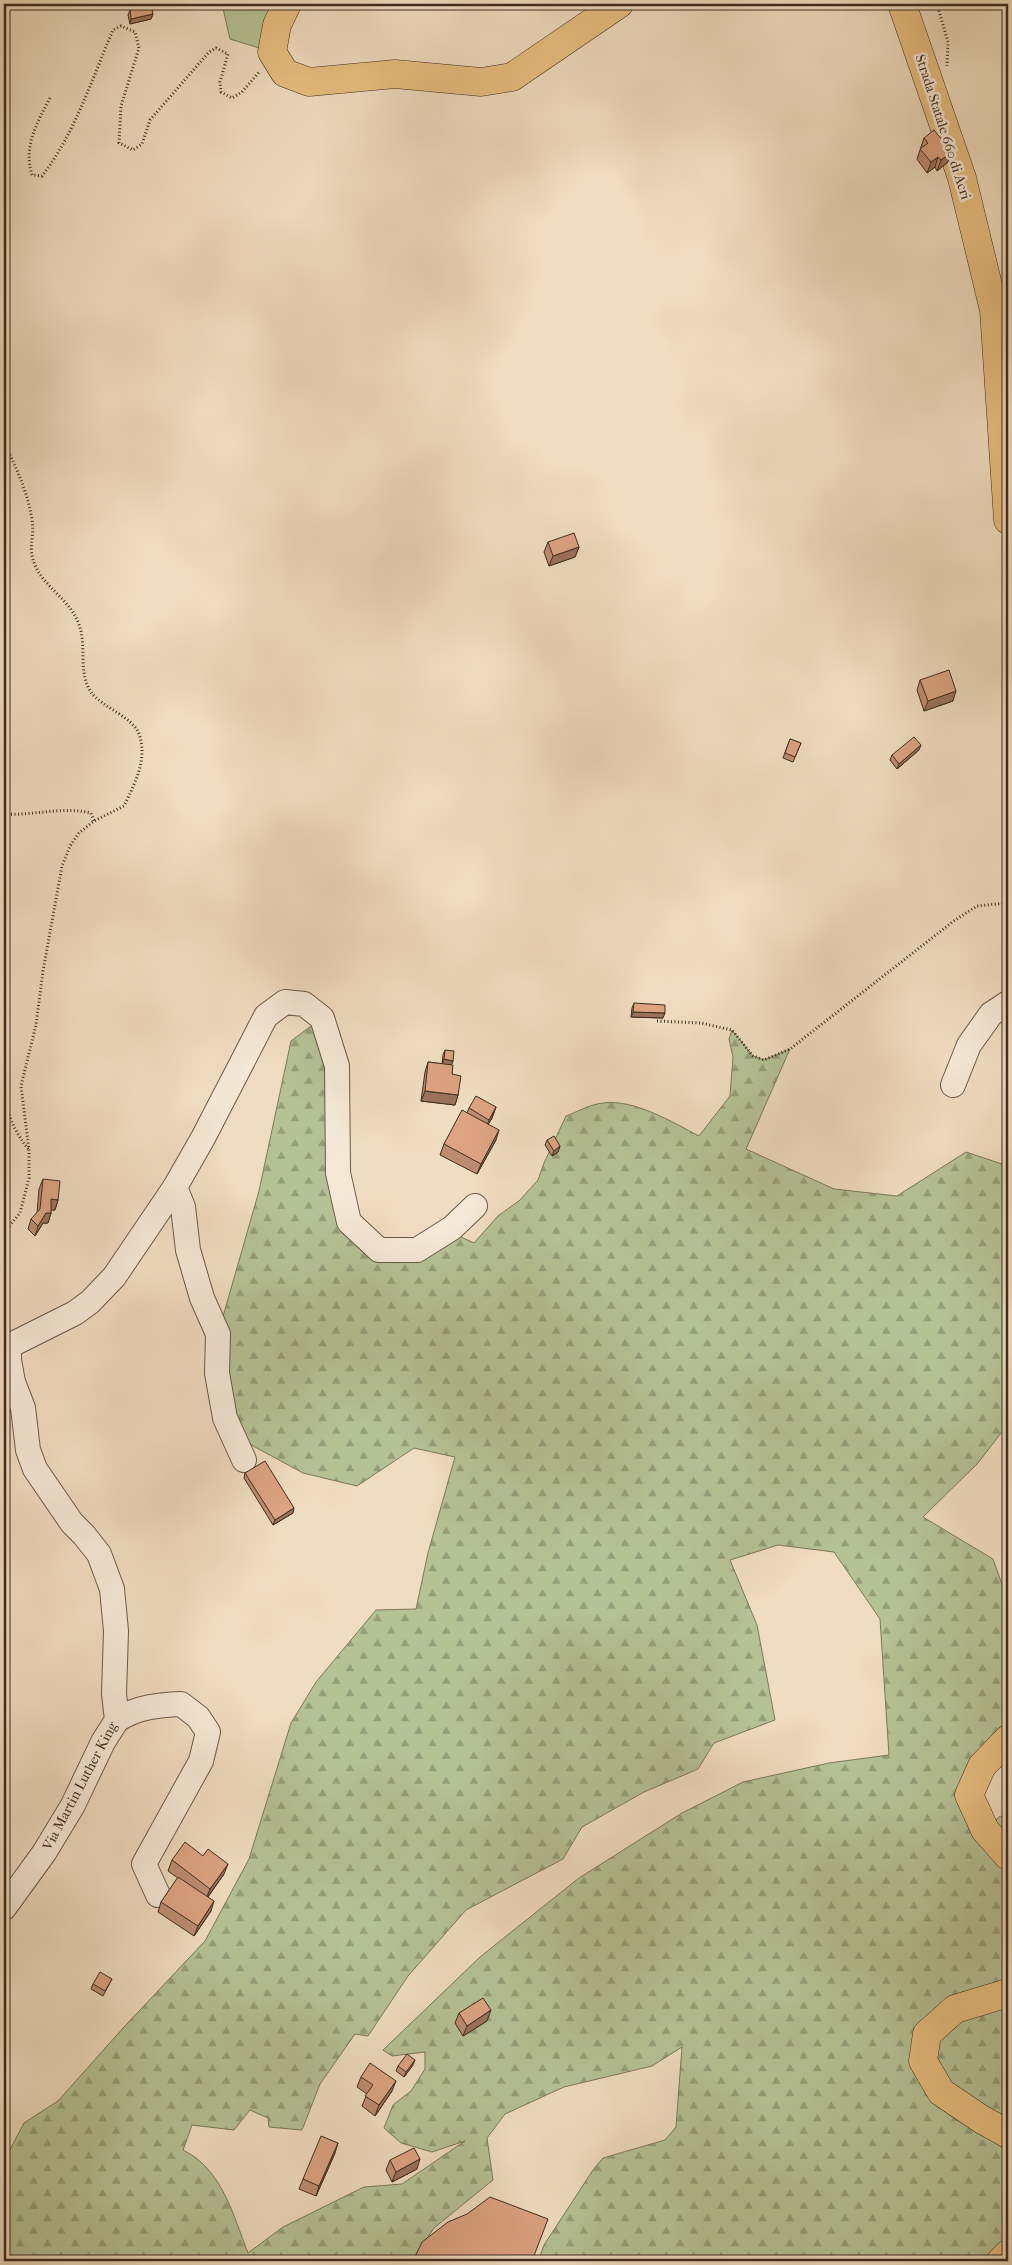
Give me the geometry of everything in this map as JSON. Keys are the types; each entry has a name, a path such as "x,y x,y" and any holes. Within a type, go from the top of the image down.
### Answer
{"main road":[{"path":"287,4 277,25 272,52 285,73 309,82 395,74 481,82 512,77 619,4"},
{"name":"Strada Statale 660 di Acri","path":"902,4 962,178 994,310 1008,520"},
{"path":"1008,1738 982,1766 969,1795 985,1830 1008,1856"},
{"path":"1008,1992 955,2009 927,2034 923,2062 941,2092 1008,2134"},
{"path":"1001,2261 1008,2254"}],"street":[{"path":"244,1460 225,1418 217,1373 218,1334 202,1298 188,1250 183,1207 175,1187 203,1138 266,1016 285,1002 304,1004 322,1018 337,1066 338,1174 350,1222 379,1250 417,1250 452,1228 475,1206"},
{"path":"953,1085 969,1046 991,1014 1008,1003"},
{"name":"Via Martin Luther King","path":"4,1908 44,1853 73,1805 103,1742 117,1720 114,1694 116,1631 112,1589 99,1554 84,1535 72,1524 35,1470 28,1450 23,1408 13,1382 9,1360 9,1346 59,1323 90,1302 114,1277 175,1187"},
{"path":"117,1720 130,1711 156,1705 181,1704 198,1717 208,1732 200,1761 144,1864 158,1895"}],"path":[{"path":"50,98 32,134 27,161 32,175 42,176 56,158 69,134 113,30 120,26 135,32 138,48 121,106 119,143 133,150 142,144 150,120 209,52 216,48 228,54 220,82 221,92 232,98 242,92 260,72 272,52"},
{"path":"4,442 28,497 33,524 30,552 36,568 65,601 78,621 84,642 84,676 91,693 138,732 142,750 141,766 124,806 94,820 80,833 70,846 62,866 43,971 36,1026 21,1086 29,1150 29,1178 20,1213 4,1232"},
{"path":"4,814 26,816 60,809 79,810 91,813 94,820"},
{"path":"657,1021 701,1023 732,1030 753,1056 764,1060 790,1049 977,906 1008,903"},
{"path":"4,1098 8,1113 18,1135 29,1150"}],"green space":[{"path":"222,4 287,4 272,52 230,39"},
{"path":"322,1018 349,1222 379,1250 448,1231 474,1243 498,1216 520,1200 538,1180 566,1116 589,1106 603,1103 628,1104 665,1118 699,1136 730,1096 733,1057 729,1039 732,1030 753,1056 764,1060 790,1049 746,1149 834,1189 897,1196 966,1152 1002,1164 1005,1234 1008,1236 1008,1424 978,1463 923,1517 993,1559 1008,1601 1008,1739 982,1766 986,1830 1000,1816 1008,1821 1008,2261 538,2261 544,2245 593,2170 603,2158 665,2140 676,2127 682,2047 652,2066 564,2087 505,2114 487,2138 493,2180 434,2228 411,2261 4,2261 4,2161 24,2123 58,2101 205,1941 249,1859 291,1723 316,1682 376,1610 416,1609 428,1553 455,1457 414,1448 357,1486 303,1473 253,1446 225,1418 218,1334 259,1191 291,1041","holes":["778,1545 834,1552 880,1619 889,1755 829,1763 743,1782 682,1813 579,1878 480,1957 383,2050 392,2056 425,2052 425,2069 411,2091 393,2105 384,2128 401,2143 432,2152 465,2141 402,2184 364,2187 283,2227 248,2253 225,2194 217,2181 196,2158 183,2150 192,2125 234,2130 250,2110 268,2118 269,2127 302,2130 320,2084 355,2034 368,2036 408,1976 466,1910 563,1859 582,1827 644,1792 698,1769 714,1743 775,1720 757,1625 730,1560"]}],"building":[{"path":"151,6 153,14 131,19 130,10"},
{"path":"934,130 952,152 941,160 938,157 931,162 920,149 928,143 924,138"},
{"path":"574,533 579,547 553,556 548,542"},
{"path":"949,670 956,691 928,701 920,680"},
{"path":"914,737 921,745 899,764 892,755"},
{"path":"790,739 801,743 795,757 785,753"},
{"path":"634,1003 665,1005 665,1013 633,1012"},
{"path":"445,1050 454,1051 453,1061 444,1059"},
{"path":"428,1062 453,1065 452,1074 461,1076 458,1095 425,1091"},
{"path":"476,1096 496,1107 489,1120 469,1108"},
{"path":"462,1110 499,1130 481,1164 444,1144"},
{"path":"554,1136 560,1146 554,1151 547,1140"},
{"path":"43,1179 60,1181 58,1200 51,1199 51,1213 46,1213 38,1226 31,1219 40,1209"},
{"path":"265,1461 294,1508 275,1520 245,1473"},
{"path":"185,1842 203,1856 208,1849 228,1864 210,1889 172,1860"},
{"path":"4,1847 9,1852 4,1859"},
{"path":"178,1877 214,1901 198,1926 161,1902"},
{"path":"100,1972 112,1979 105,1991 93,1984"},
{"path":"483,1998 491,2010 467,2026 459,2013"},
{"path":"407,2054 415,2060 406,2072 398,2066"},
{"path":"370,2063 396,2081 379,2105 365,2096 373,2085 361,2077"},
{"path":"321,2136 338,2143 319,2186 303,2179"},
{"path":"414,2148 420,2159 396,2172 390,2160"},
{"path":"490,2197 548,2219 532,2261 416,2261 414,2259 422,2242 448,2222 467,2214"}]}
